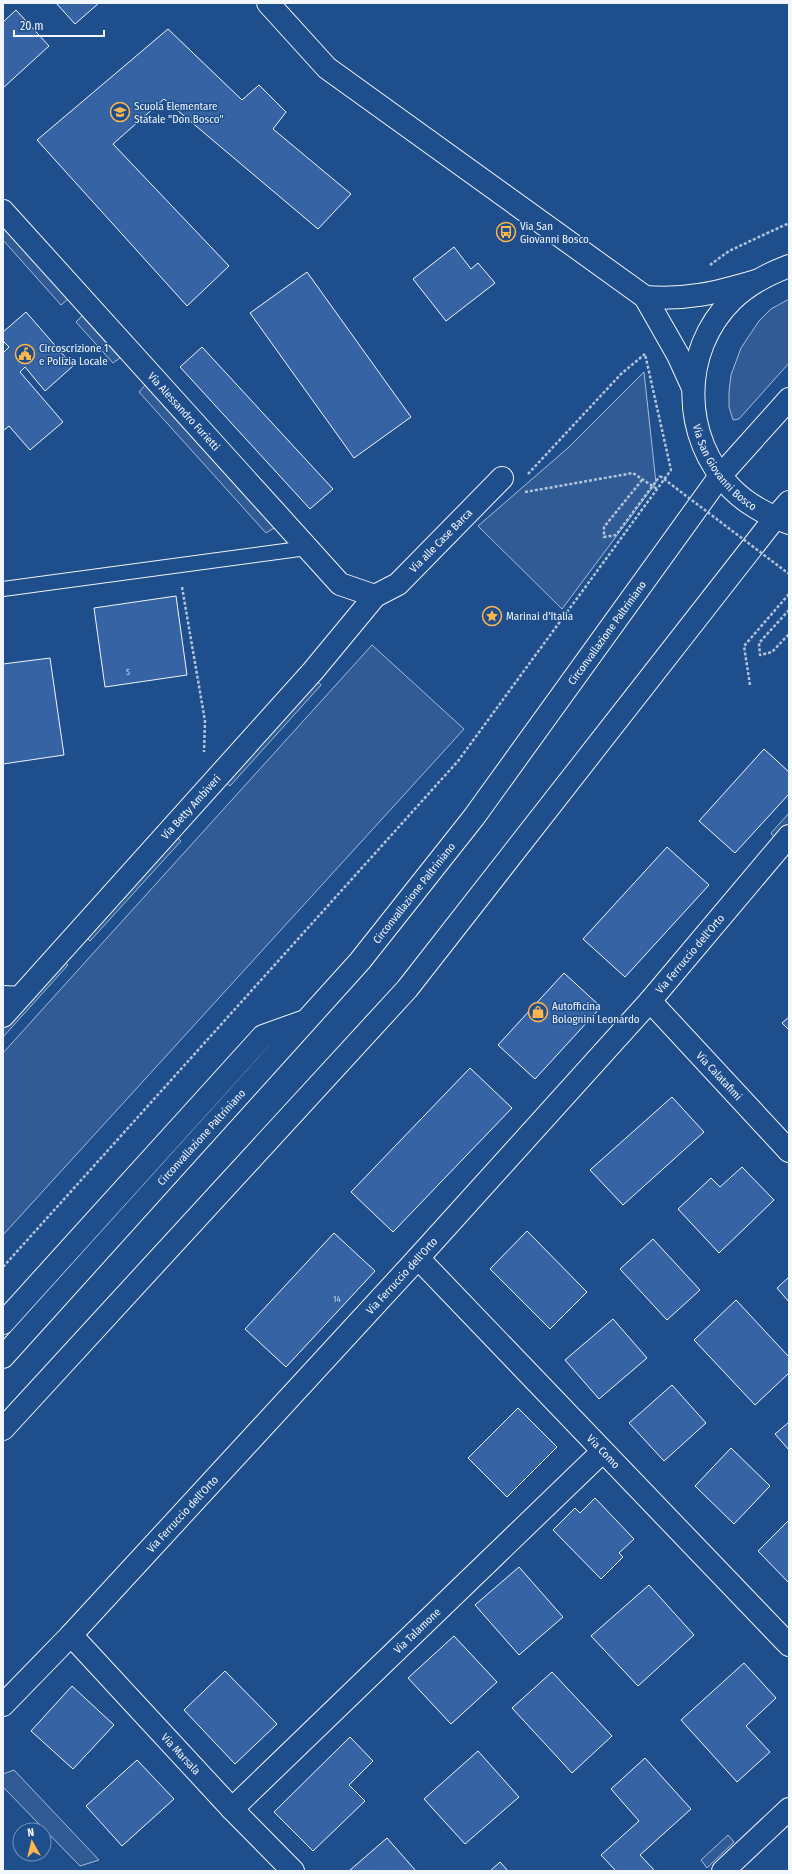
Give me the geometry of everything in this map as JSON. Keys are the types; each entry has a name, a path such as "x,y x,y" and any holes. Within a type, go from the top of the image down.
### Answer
{"main road":[{"name":"Via San Giovanni Bosco","path":"268,3 327,68 645,297 678,355 693,388"},
{"name":"Via Alessandro Furietti","path":"3,211 340,584 376,596"},
{"name":"Via San Giovanni Bosco","path":"645,297 671,299 718,293 757,280 789,266"},
{"name":"Via San Giovanni Bosco","path":"757,280 731,300 712,326 700,350 693,388 694,409 698,431 708,457 720,476 745,501 784,514"},
{"name":"Circonvallazione Paltriniano","path":"3,1357 360,961 474,817 720,476 789,399"},
{"name":"Via alle Case Barca","path":"376,596 398,584 502,478"},
{"path":"3,1429 407,989 784,514"},
{"name":"Via Betty Ambiveri","path":"3,1016 13,994 313,671 376,596"},
{"name":"Via Ferruccio dell'Orto","path":"3,1705 71,1635 418,1258 650,1001 789,836"},
{"name":"Via Calatafimi","path":"650,1001 789,1150"},
{"path":"3,1324 263,1036 308,1020"},
{"name":"Via Como","path":"418,1258 602,1452 789,1645"},
{"name":"Via Talamone","path":"232,1809 602,1452"},
{"name":"Via Marsala","path":"71,1635 232,1809 293,1871"},
{"path":"723,1871 789,1809"}],"lane":[{"path":"3,589 307,548"}],"path":[{"path":"3,1267 458,761 671,470 645,354 621,374 525,478"},
{"path":"524,492 633,472 642,480 657,489"},
{"path":"642,480 604,527 604,537 616,535 660,476 789,574"},
{"path":"179,565 205,721 203,758"},
{"path":"750,685 744,646 789,594"},
{"path":"789,610 759,644 760,655 772,652 789,634"}],"shaded area":[{"path":"3,227 68,299 61,305 3,240"},
{"path":"789,299 789,363 739,419 733,420 729,407 729,392 731,375 741,348 759,321 771,309"},
{"path":"82,316 120,358 113,363 76,322"},
{"path":"644,372 656,483 562,609 478,526 569,447"},
{"path":"145,385 274,528 266,533 139,392"},
{"path":"372,645 464,729 3,1235 3,1053"},
{"path":"315,679 321,685 230,786 223,780"},
{"path":"789,813 789,826 776,840 771,833"},
{"path":"175,835 181,841 90,941 84,935"},
{"path":"61,959 68,965 3,1037 3,1024"},
{"path":"14,1770 99,1860 80,1866 52,1837 52,1822 37,1822 3,1787 3,1774"},
{"path":"728,1835 734,1842 707,1868 701,1860"}],"building":[{"path":"56,3 99,3 75,24"},
{"path":"16,10 49,46 3,88 3,22"},
{"path":"168,29 242,100 259,85 286,112 273,129 351,194 318,229 164,99 113,144 229,266 187,306 37,140"},
{"path":"454,247 471,269 478,263 495,283 446,321 413,279"},
{"path":"307,272 411,417 354,458 250,313"},
{"path":"26,312 73,366 45,391 25,367 20,372 63,422 30,450 9,426 3,431 3,353 9,347 3,341 3,332"},
{"path":"202,347 333,489 310,509 180,367"},
{"path":"176,596 187,675 105,687 94,608"},
{"path":"50,658 64,755 3,764 3,664"},
{"path":"764,749 789,772 789,794 735,853 699,821"},
{"path":"667,847 709,885 625,977 583,939"},
{"path":"564,973 601,1007 535,1079 498,1045"},
{"path":"789,1017 789,1030 782,1023"},
{"path":"470,1068 512,1108 393,1232 351,1192"},
{"path":"672,1097 704,1132 623,1205 590,1170"},
{"path":"742,1167 774,1200 719,1253 678,1209 711,1178 720,1187"},
{"path":"527,1231 587,1292 550,1329 490,1269"},
{"path":"334,1233 375,1271 286,1367 245,1329"},
{"path":"653,1239 700,1290 667,1320 620,1269"},
{"path":"789,1277 789,1302 777,1288"},
{"path":"736,1300 789,1357 789,1373 755,1405 694,1340"},
{"path":"613,1319 647,1358 599,1399 565,1360"},
{"path":"672,1385 706,1423 664,1461 629,1423"},
{"path":"518,1408 557,1447 507,1497 468,1458"},
{"path":"789,1422 789,1450 775,1434"},
{"path":"731,1448 770,1486 734,1524 695,1486"},
{"path":"595,1498 634,1539 619,1553 623,1557 601,1579 553,1530 575,1508 580,1513"},
{"path":"789,1520 789,1583 758,1551"},
{"path":"519,1567 563,1617 519,1655 475,1605"},
{"path":"649,1585 694,1635 638,1686 591,1636"},
{"path":"454,1636 497,1682 451,1724 408,1678"},
{"path":"744,1663 776,1698 746,1726 770,1752 737,1782 681,1720"},
{"path":"225,1671 277,1724 235,1764 184,1710"},
{"path":"552,1672 612,1736 572,1773 512,1708"},
{"path":"72,1686 114,1725 73,1769 31,1731"},
{"path":"350,1737 373,1761 349,1785 365,1801 313,1851 274,1812"},
{"path":"478,1751 519,1797 465,1844 424,1799"},
{"path":"645,1758 691,1809 640,1855 655,1871 616,1871 601,1855 639,1821 611,1789"},
{"path":"137,1760 174,1799 122,1846 86,1806"},
{"path":"387,1838 416,1871 349,1871"},
{"path":"500,1862 508,1871 490,1871"}],"place":[{"name":"Scuola Elementare Statale \"Don Bosco\"","path":"120,112"},
{"name":"Via San Giovanni Bosco","path":"506,232"},
{"name":"Circoscrizione 1 e Polizia Locale","path":"25,354"},
{"name":"Marinai d'Italia","path":"492,616"},
{"name":"Autofficina Bolognini Leonardo","path":"538,1012"}]}
